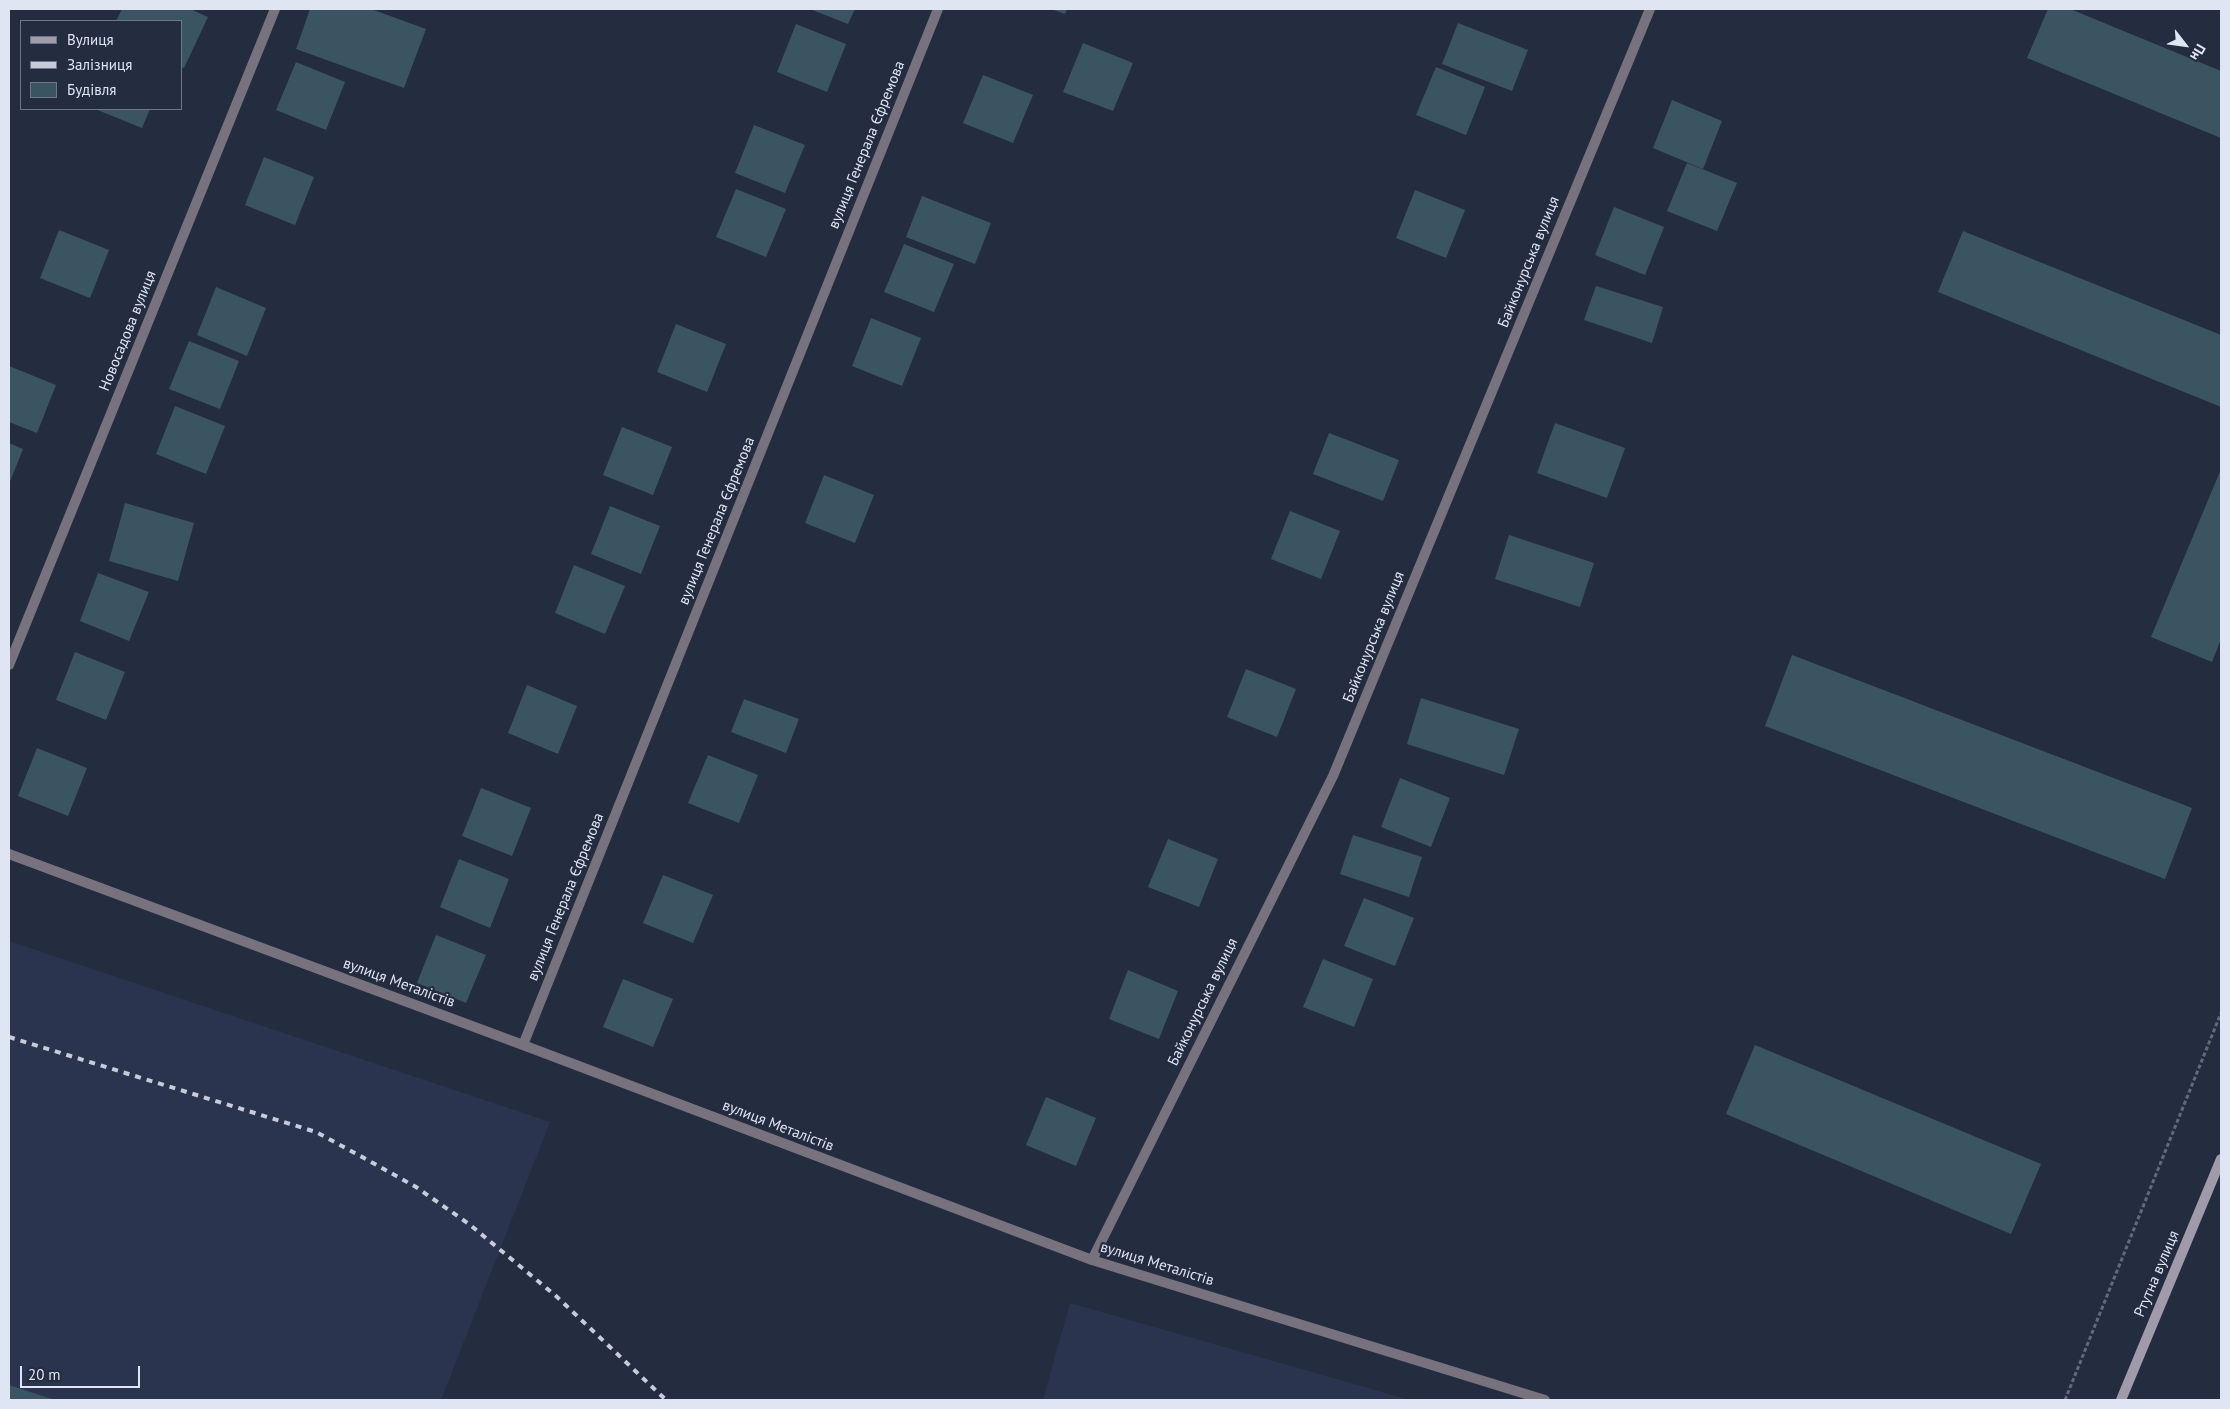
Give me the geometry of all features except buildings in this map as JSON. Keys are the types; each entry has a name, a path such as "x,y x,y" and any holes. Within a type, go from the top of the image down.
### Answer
{"main road":[{"name":"Ртутна вулиця","path":"2121,1400 2221,1159"}],"street":[{"name":"Новосадова вулиця","path":"9,665 274,9"},
{"name":"вулиця Генерала Єфремова","path":"523,1045 938,9"},
{"name":"Байконурська вулиця","path":"1092,1260 1333,776 1650,9"},
{"name":"вулиця Металістів","path":"9,854 523,1045 1092,1260 1545,1400"}],"path":[{"path":"2065,1400 2221,1013"}],"shaded area":[{"path":"9,941 550,1122 441,1400 9,1400"},
{"path":"1070,1303 1410,1400 1043,1400"}],"railway":[{"path":"9,1037 316,1132 364,1158 416,1187 469,1224 556,1296 666,1400"}]}
